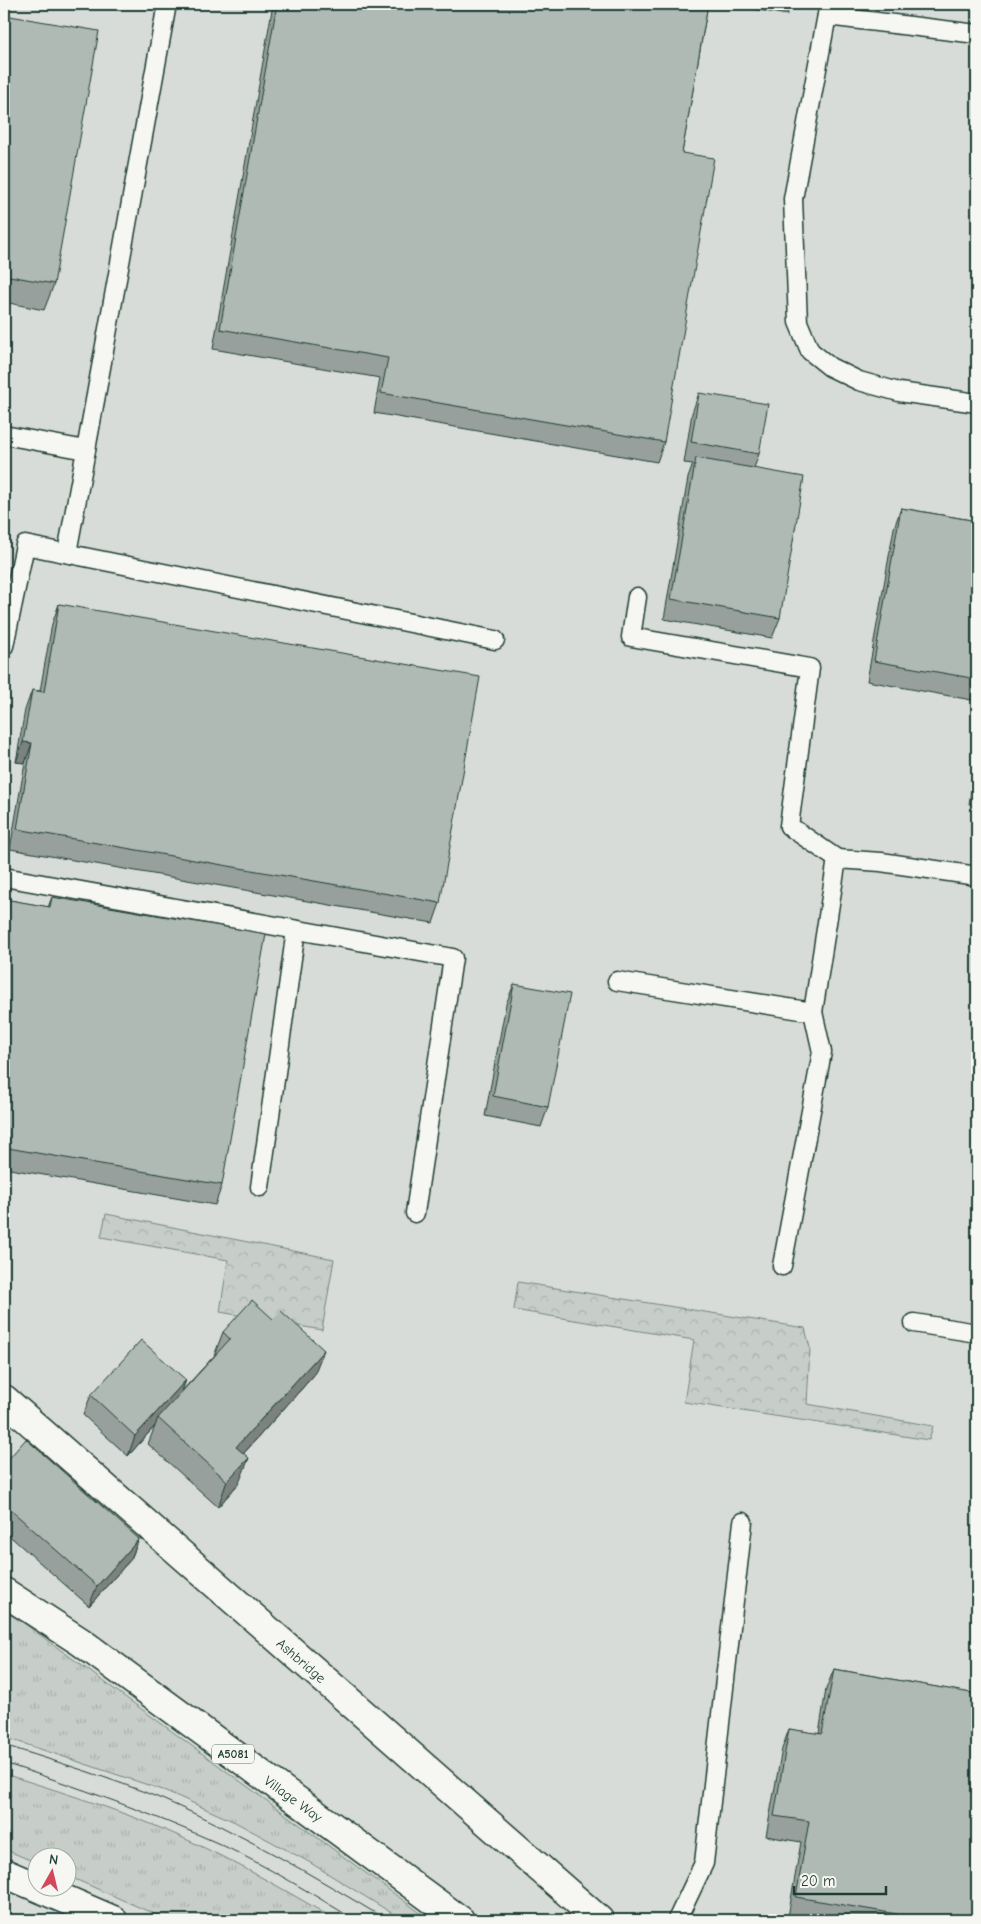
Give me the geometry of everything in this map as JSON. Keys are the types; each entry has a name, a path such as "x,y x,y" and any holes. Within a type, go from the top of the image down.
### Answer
{"main road":[{"name":"Ashbridge","path":"4,1400 599,1920"},
{"name":"Village Way","path":"4,1592 88,1648 460,1920"},
{"path":"4,1873 113,1920"}],"lane":[{"path":"67,553 167,4"},
{"path":"977,34 828,10 793,199 798,322 810,351 830,367 859,381 899,392 977,403"},
{"path":"4,435 86,450"},
{"path":"4,646 25,545 495,640"},
{"path":"637,597 630,636 810,668 789,826 837,859 881,862 977,876"},
{"path":"782,1266 822,1052 813,1012 837,859"},
{"path":"4,877 453,958 415,1213"},
{"path":"260,1187 296,930"},
{"path":"617,981 813,1012"},
{"path":"914,1323 977,1333"},
{"path":"677,1920 704,1863 743,1522"}],"shaded area":[{"path":"4,4 977,4 977,1920 4,1920"}],"green space":[{"path":"106,1214 334,1259 322,1330 220,1312 228,1260 101,1237"},
{"path":"518,1282 805,1328 810,1348 807,1404 933,1426 929,1440 684,1402 694,1340 514,1310"},
{"path":"4,1611 21,1621 430,1920 403,1920 309,1862 235,1822 166,1791 4,1737"},
{"path":"4,1774 59,1791 175,1834 245,1869 336,1920 168,1920 78,1880 78,1846 28,1846 28,1859 4,1849"}],"building":[{"path":"277,4 708,4 682,153 714,158 664,442 381,393 388,358 220,329"},
{"path":"4,15 99,31 54,284 4,275"},
{"path":"699,393 768,404 759,454 691,442"},
{"path":"696,458 804,477 780,618 671,599"},
{"path":"901,508 977,521 977,679 874,661"},
{"path":"59,604 480,677 440,903 17,829 32,743 23,742 32,690 44,692"},
{"path":"52,897 266,934 222,1185 8,1148 9,1139 4,1138 4,899 50,907"},
{"path":"514,984 570,994 548,1107 493,1096"},
{"path":"252,1300 273,1319 281,1311 324,1350 236,1447 249,1458 227,1481 158,1418 230,1339 223,1332"},
{"path":"141,1340 186,1380 135,1436 91,1395"},
{"path":"26,1439 139,1539 97,1586 4,1504 4,1464"},
{"path":"834,1669 977,1694 977,1920 932,1920 796,1897 809,1821 774,1816 789,1729 822,1734"}],"tram line":[{"path":"4,1745 84,1770 162,1799 191,1812 277,1856 387,1920"},
{"path":"4,1763 114,1801 222,1845 273,1871 355,1920"}]}
